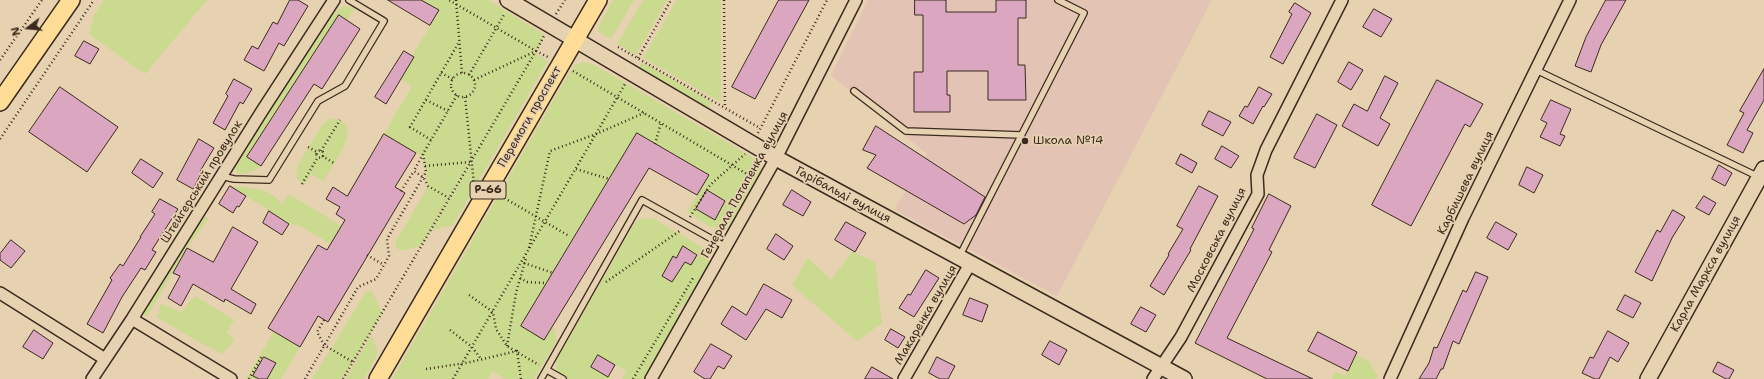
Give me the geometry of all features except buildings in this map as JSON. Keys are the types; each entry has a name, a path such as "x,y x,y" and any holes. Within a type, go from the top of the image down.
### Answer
{"main road":[{"path":"0,102 71,0"},
{"name":"Перемоги проспект","path":"378,379 598,0"}],"street":[{"name":"Штейгерський провулок","path":"92,379 132,320 334,0"},
{"name":"Генерала Потапенка вулиця","path":"651,379 776,158 856,0"},
{"name":"Московська вулиця","path":"1153,379 1160,366 1181,337 1258,194 1257,174 1266,150 1342,0"},
{"name":"Карбишева вулиця","path":"1390,379 1463,218 1570,0"},
{"name":"Гарібальді вулиця","path":"508,5 575,40 776,158 1184,379"},
{"name":"Карла Маркса вулиця","path":"1648,379 1762,173"},
{"name":"Макаренка вулиця","path":"904,379 965,260"},
{"path":"0,292 105,359"},
{"path":"132,320 231,379"}],"lane":[{"path":"222,176 234,179 269,180 318,101 345,86 384,21 349,0"},
{"path":"965,260 1021,136 1084,13 1058,0"},
{"path":"1536,70 1762,173"},
{"path":"854,91 906,130 1021,136"},
{"path":"541,379 642,200 726,247"},
{"path":"547,370 563,379"}],"path":[{"path":"0,60 42,0"},
{"path":"0,139 94,0"},
{"path":"449,0 550,58"},
{"path":"456,0 462,73"},
{"path":"638,58 671,0"},
{"path":"724,0 725,107"},
{"path":"589,294 688,226 691,214 710,185 747,153 753,144 827,0"},
{"path":"469,75 508,5"},
{"path":"431,140 410,127 459,42"},
{"path":"612,44 760,128"},
{"path":"474,80 536,51"},
{"path":"343,379 536,51"},
{"path":"572,70 758,181"},
{"path":"441,73 453,79"},
{"path":"462,73 469,75 474,80 474,90 472,94 465,97 458,95 452,89 453,79 462,73"},
{"path":"453,379 626,83"},
{"path":"401,191 458,95"},
{"path":"465,97 475,188"},
{"path":"426,100 448,111"},
{"path":"507,346 518,285 528,251 550,151 596,134 644,113"},
{"path":"322,156 321,151 340,120"},
{"path":"655,144 661,123"},
{"path":"308,147 317,152 321,151"},
{"path":"302,184 318,157 317,152"},
{"path":"305,379 358,287 376,279 389,256 387,239 424,178 426,172 423,154"},
{"path":"318,157 322,156 334,163"},
{"path":"425,166 471,162"},
{"path":"576,169 609,178"},
{"path":"414,171 424,178 428,186 449,198"},
{"path":"499,195 569,236"},
{"path":"368,255 384,265"},
{"path":"524,263 553,272"},
{"path":"633,379 696,273"},
{"path":"520,278 527,282"},
{"path":"518,285 527,282 546,283"},
{"path":"469,295 493,312 496,330 507,346 547,370"},
{"path":"324,320 317,332 324,345 353,362"},
{"path":"450,330 472,347 481,359"},
{"path":"426,369 462,364 516,351"},
{"path":"516,351 521,379"},
{"path":"249,379 262,356"}],"shaded area":[{"name":"Школа №14","path":"868,0 1212,0 1057,296 895,209 927,154 831,75"}],"green space":[{"path":"104,0 207,0 145,74 89,34 94,15"},
{"path":"421,0 488,0 545,35 535,53 548,61 453,225 432,230 513,90 422,245 406,250 397,249 395,243 428,186 423,157 384,134 412,86 401,79 414,57 412,56 439,11"},
{"path":"613,0 634,0 611,39 599,32 598,28"},
{"path":"643,0 667,0 636,55 617,44"},
{"path":"677,0 721,0 721,102 643,58"},
{"path":"345,6 355,8 347,20 339,15 247,156 261,166 250,173 237,174 235,167 238,160 333,14 340,7"},
{"path":"584,62 593,64 759,161 761,170 760,177 733,225 721,229 715,228 703,223 687,212 709,175 637,133 521,325 544,340 553,324 557,341 534,379 505,379 492,371 488,379 392,379 568,75 575,65"},
{"path":"642,62 712,102 708,109 638,69"},
{"path":"330,119 336,119 344,123 347,128 345,143 336,161 323,181 311,174 304,185 297,179 296,174 298,165 322,125"},
{"path":"230,186 252,188 266,192 278,199 282,205 289,194 341,226 331,244 300,226 289,223"},
{"path":"204,217 209,218 187,248 147,317 145,316 144,310 200,219"},
{"path":"643,218 654,219 702,247 709,256 708,268 685,307 681,305 676,313 681,316 644,379 622,379 626,371 598,355 591,367 612,379 568,379 557,372 556,361 634,224"},
{"path":"852,252 875,262 882,323 857,341 792,285 808,258 831,280"},
{"path":"372,291 382,313 343,379 312,379 366,292"},
{"path":"195,296 234,320 227,332 234,341 222,354 157,317 161,304 181,312"},
{"path":"274,331 300,347 281,379 246,379"},
{"path":"372,334 378,354 364,379 346,379"},
{"path":"1357,355 1369,361 1378,377 1377,379 1332,379 1336,372 1345,376"}],"place":[{"name":"Школа №14","path":"1025,141"}]}
